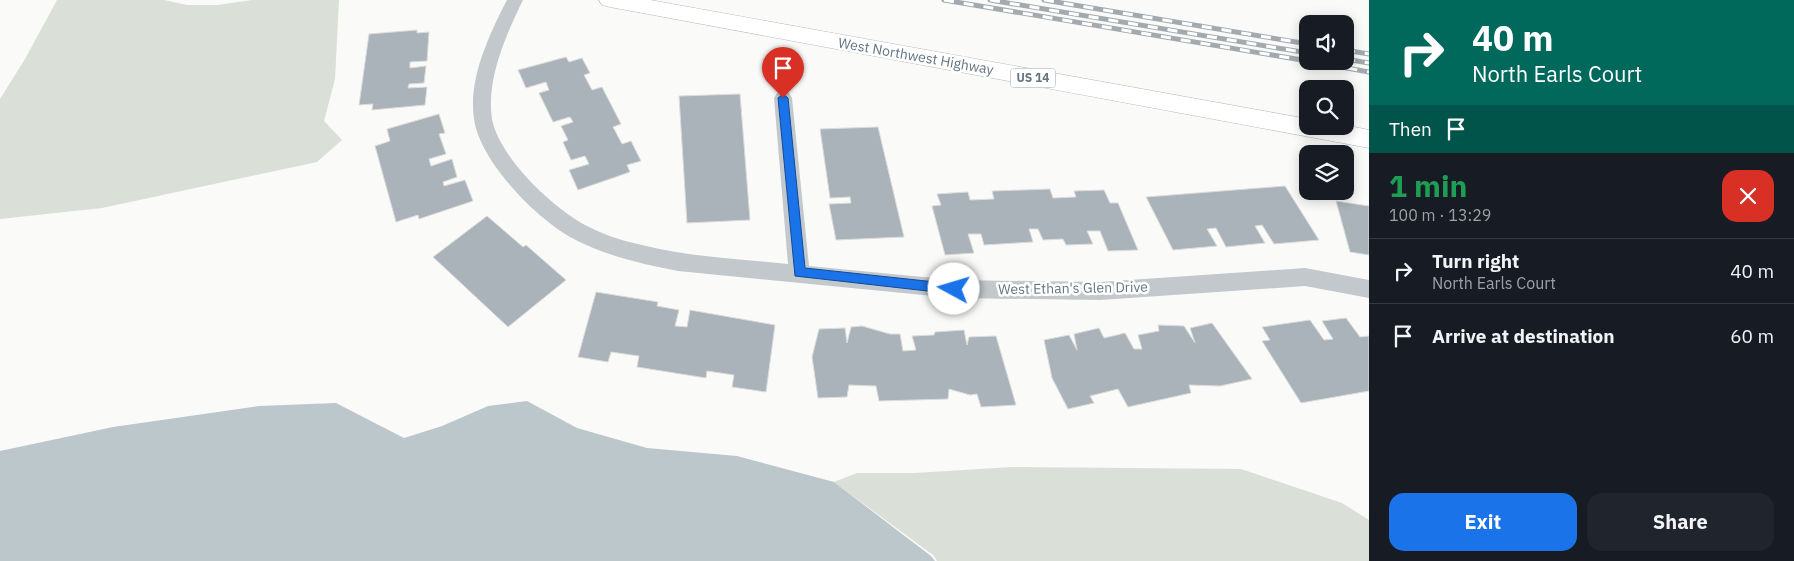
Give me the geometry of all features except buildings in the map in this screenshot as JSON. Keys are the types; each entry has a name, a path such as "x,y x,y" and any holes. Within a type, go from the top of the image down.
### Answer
{"main road":[{"name":"West Northwest Highway","path":"610,0 1369,139"}],"street":[{"name":"West Ethan's Glen Drive","path":"515,0 495,42 487,70 483,107 487,134 507,170 536,199 578,232 640,255 678,262 954,289 1100,291 1305,276 1369,288"},
{"path":"783,98 799,273"}],"shaded area":[{"path":"57,0 164,0 187,5 218,5 252,0 339,0 335,79 324,121 342,140 317,162 102,208 0,219 0,99 25,59"},
{"path":"527,401 577,428 647,448 737,456 834,482 935,561 0,561 0,451 113,427 259,406 336,403 404,438 442,426 488,406"},
{"path":"1011,467 1241,469 1342,503 1369,520 1369,561 937,561 933,555 834,482 857,473 915,473"}],"railway":[{"path":"944,0 1369,72"},
{"path":"990,0 1299,52"},
{"path":"1044,0 1299,42"},
{"path":"1354,52 1369,54"},
{"path":"1354,60 1369,63"}],"route":[{"path":"783,98 799,273 954,289"}]}
